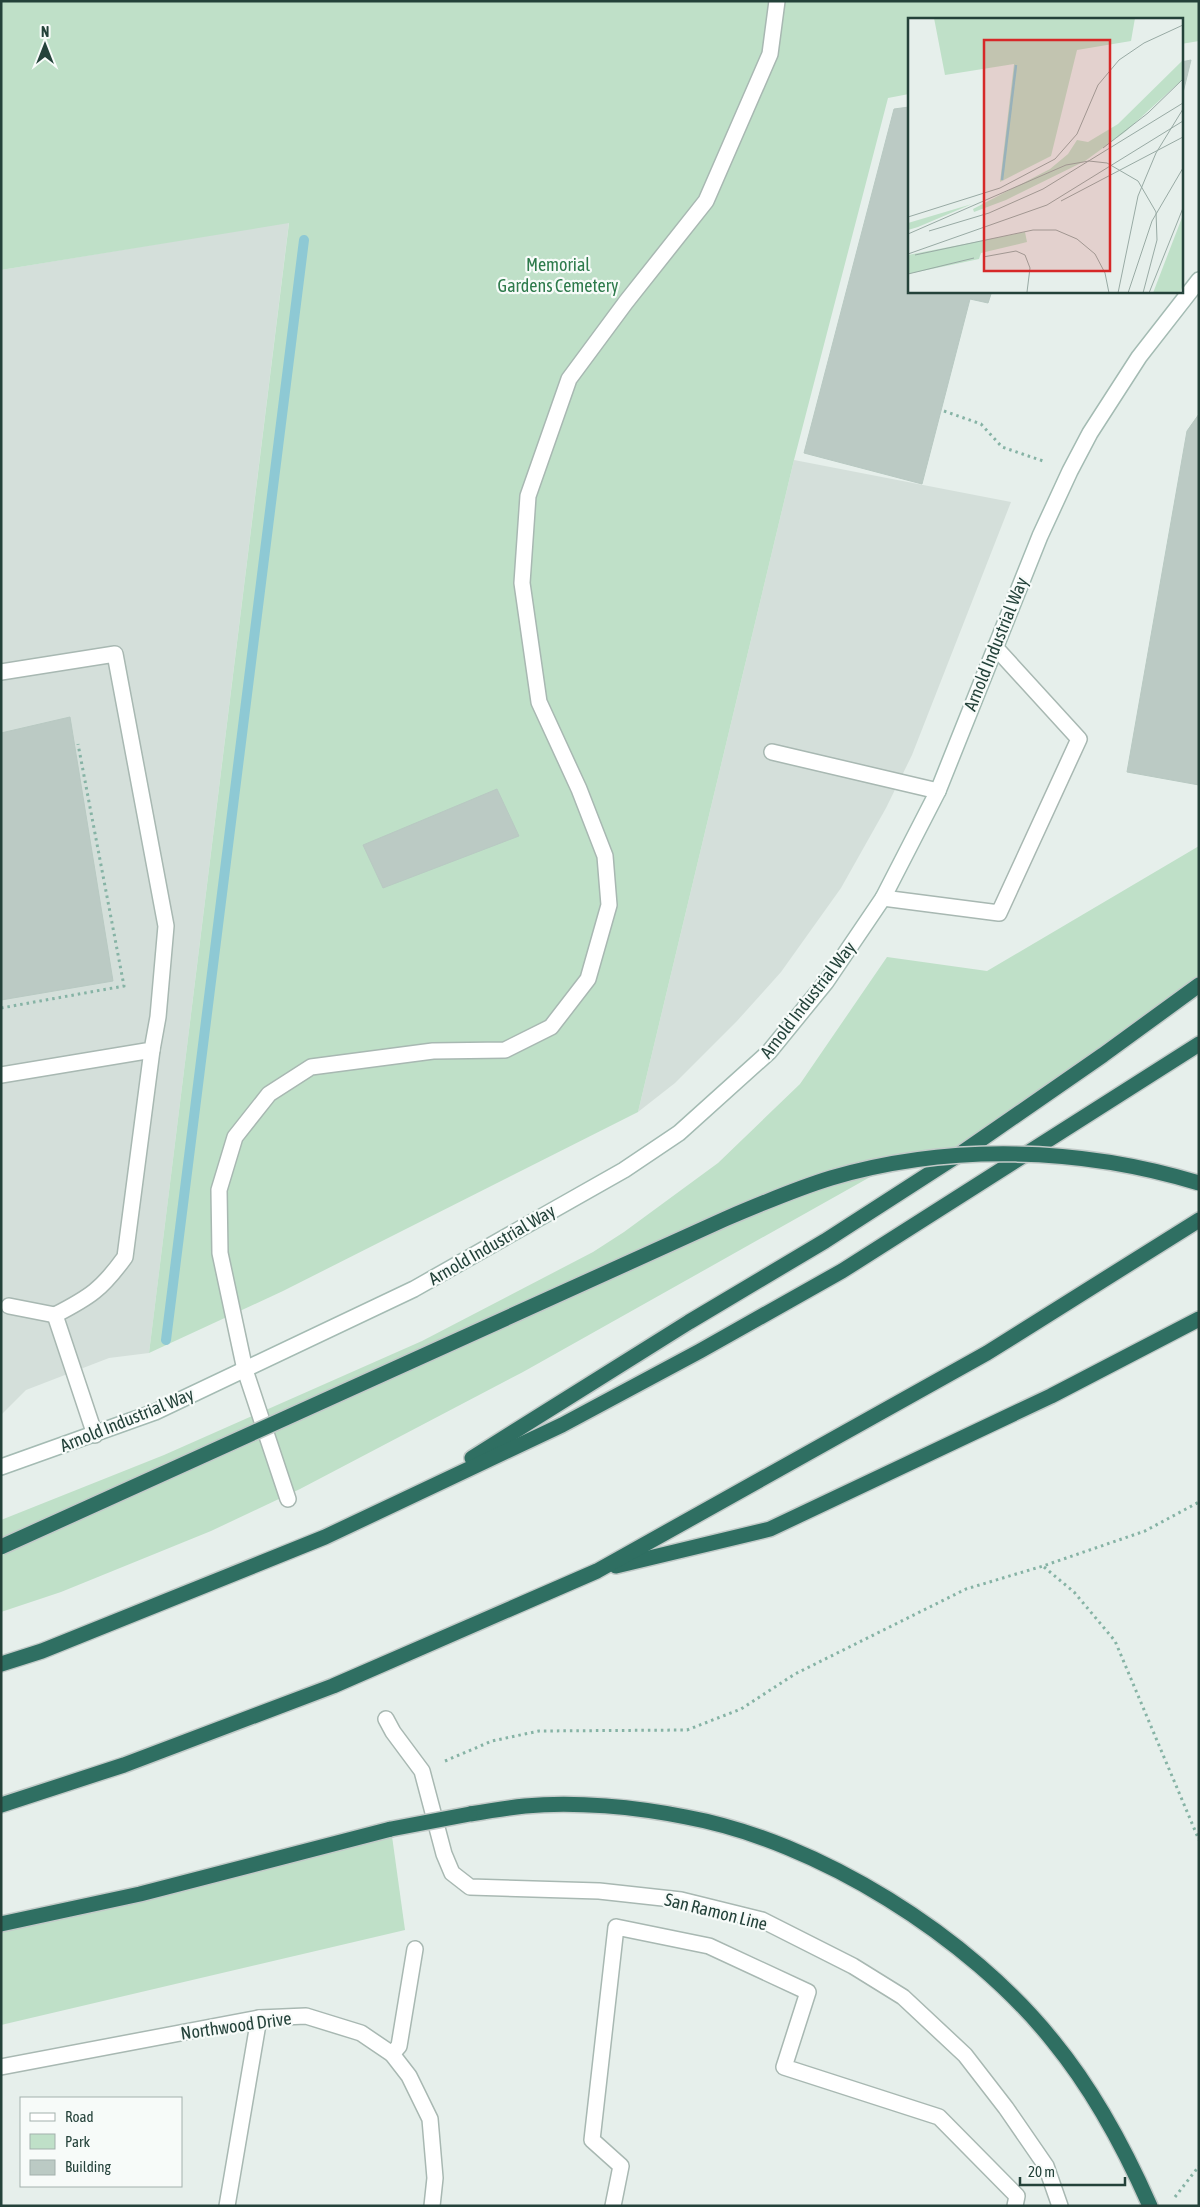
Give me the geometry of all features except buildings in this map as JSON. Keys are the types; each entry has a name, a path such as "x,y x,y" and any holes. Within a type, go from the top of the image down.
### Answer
{"highway":[{"path":"412,1496 689,1322 825,1241 954,1158 1103,1055 1199,985"},
{"path":"1,1664 42,1651 271,1560 412,1496 570,1420 700,1351 842,1271 1199,1044"},
{"path":"1,1546 725,1219 778,1196 832,1178 888,1165 945,1157 1002,1154 1060,1156 1117,1163 1199,1183"},
{"path":"1,1805 124,1765 333,1686 597,1570 988,1353 1199,1220"},
{"path":"597,1570 770,1529 1051,1396 1199,1319"},
{"path":"1,1924 140,1894 391,1829 470,1814 526,1806 577,1806 634,1810 687,1817 742,1831 813,1858 884,1898 946,1938 1006,1990 1053,2040 1094,2097 1130,2160 1150,2206"}],"street":[{"path":"288,1499 245,1370 220,1253 219,1190 235,1137 269,1094 311,1067 433,1051 505,1050 550,1026 588,979 609,905 605,856 579,789 538,702 522,583 528,496 569,379 626,302 706,201 770,54 777,1"},
{"name":"Arnold Industrial Way","path":"1,1467 155,1412 414,1289 624,1170 679,1133 769,1052 826,982 883,898 938,791 1040,536 1070,471 1090,433 1139,357 1199,280"},
{"path":"883,898 998,913 1079,739 995,647"},
{"path":"1,672 115,654 166,926 158,1017 125,1257 109,1279 87,1299 56,1315 9,1306"},
{"path":"772,752 938,791"},
{"path":"1,1075 152,1050"},
{"path":"56,1315 95,1435"},
{"name":"San Ramon Line","path":"386,1719 393,1732 422,1771 444,1854 452,1873 470,1887 599,1891 681,1900 762,1920 853,1966 904,1997 965,2055 1006,2108 1046,2166 1060,2206"},
{"path":"613,2206 621,2166 592,2140 616,1927 709,1946 808,1992 784,2067 938,2117 1016,2196 1014,2206"},
{"path":"392,2054 399,2046 415,1949"},
{"name":"Northwood Drive","path":"1,2067 259,2018 306,2016 361,2033 392,2054 409,2076 430,2119 435,2178 432,2206"},
{"path":"227,2206 259,2018"}],"path":[{"path":"944,411 981,424 1002,447 1070,471"},
{"path":"1,1008 124,986 78,744"},
{"path":"422,1771 492,1741 538,1731 687,1730 741,1709 795,1674 966,1589 1043,1566 1145,1531 1199,1502"},
{"path":"1043,1566 1074,1592 1115,1641 1199,1840"},
{"path":"1173,2199 1199,2166"}],"shaded area":[{"path":"289,222 149,1353 109,1358 26,1390 1,1415 1,270"},
{"path":"794,460 1011,502 912,755 886,808 841,888 781,972 737,1021 675,1083 638,1112"}],"green space":[{"name":"Memorial Gardens Cemetery","path":"1,1 1199,1 1199,41 1182,44 1182,18 908,18 908,94 888,98 794,460 638,1112 283,1291 149,1353 289,223 1,270"},
{"path":"1199,846 1199,985 963,1152 879,1172 523,1372 300,1489 211,1531 61,1592 1,1612 1,1520 164,1455 422,1341 593,1252 624,1232 718,1163 800,1084 887,957 987,971"},
{"path":"391,1829 405,1930 1,2025 1,1924"}],"waterway":[{"path":"166,1340 304,240"}]}
